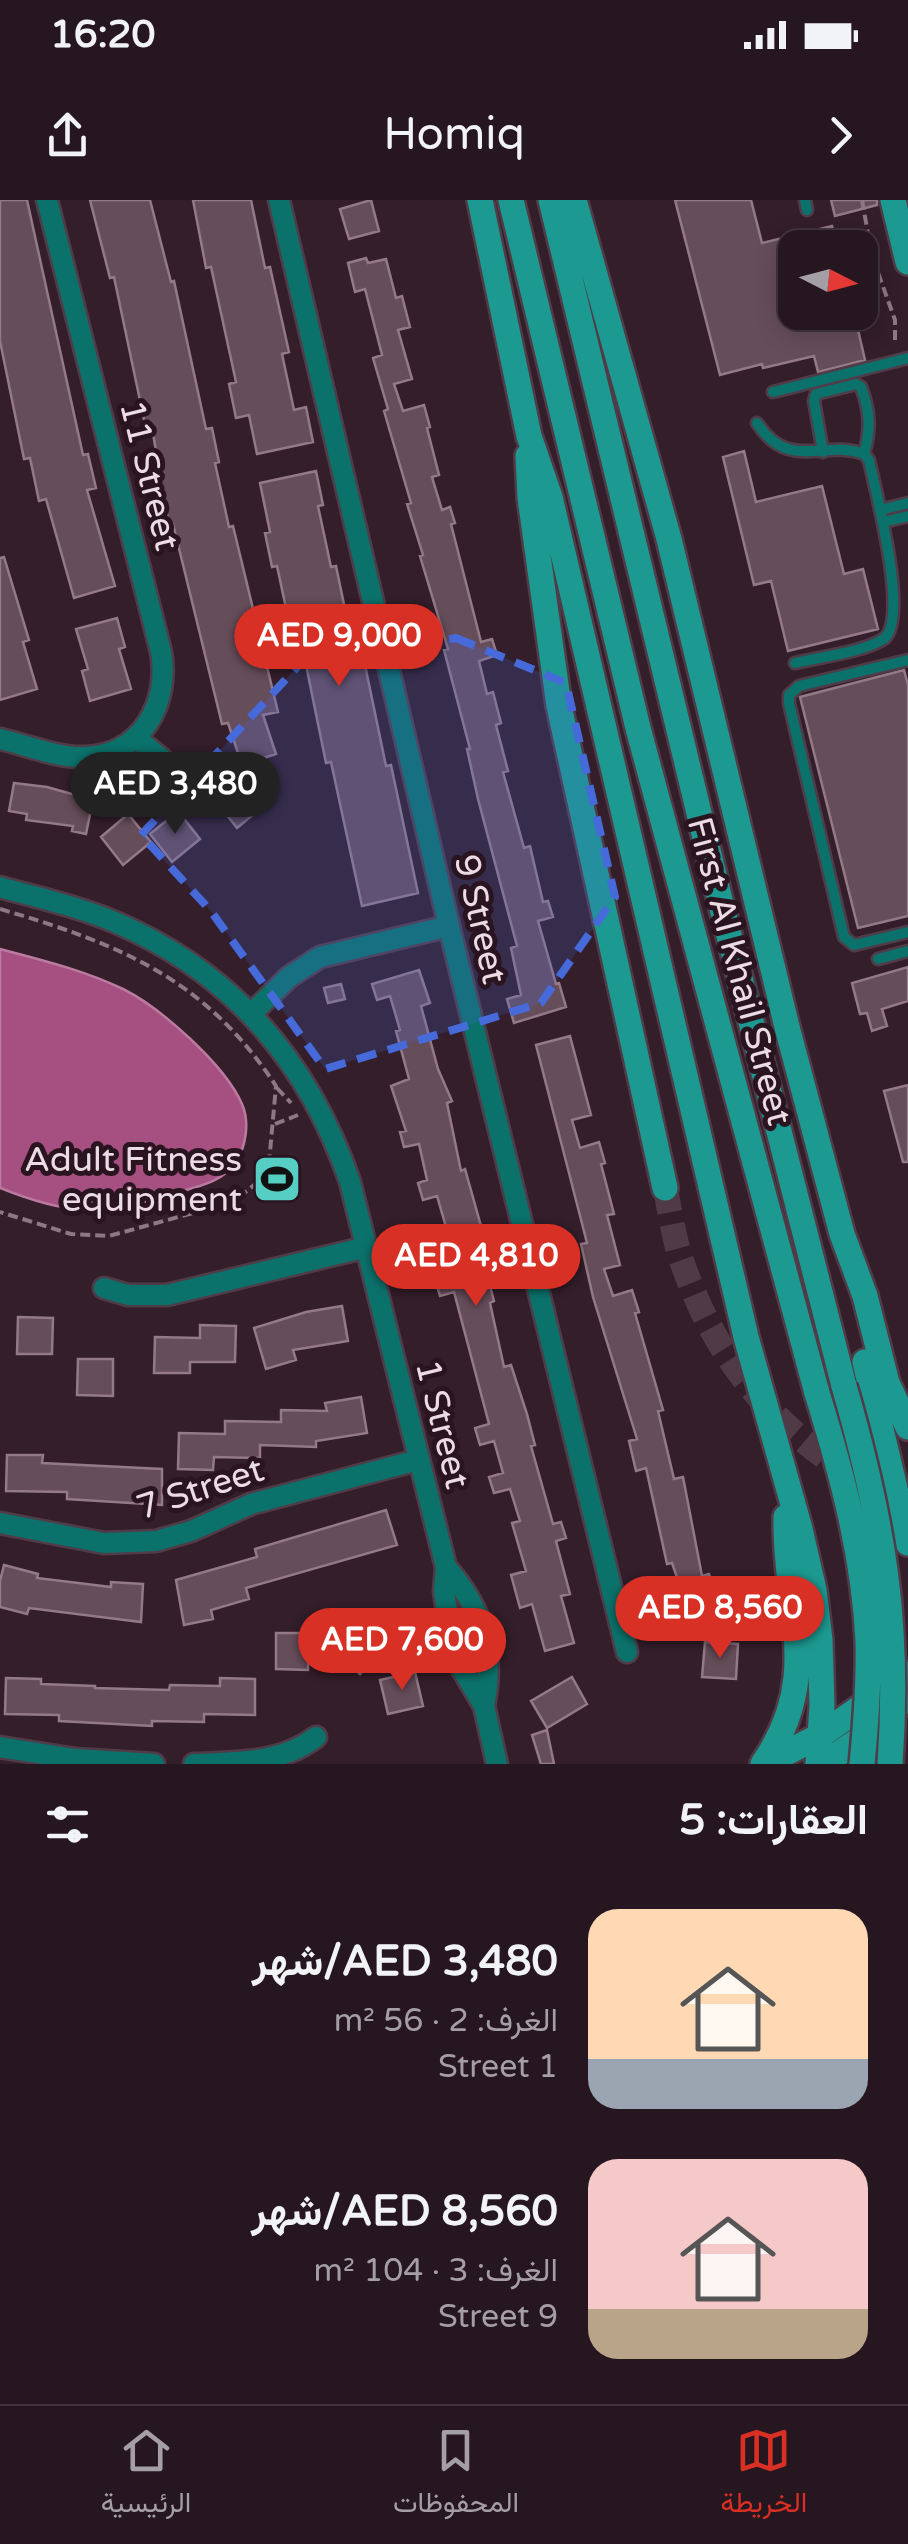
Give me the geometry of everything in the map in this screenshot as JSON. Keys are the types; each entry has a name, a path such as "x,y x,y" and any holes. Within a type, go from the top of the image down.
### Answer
{"main road":[{"path":"480,200 529,436 550,497 746,1336 814,1590 828,1721 821,1764 863,1749 908,1721"},
{"name":"First Al Khail Street","path":"511,200 638,728 851,1515 868,1642 863,1749"},
{"name":"First Al Khail Street","path":"551,200 720,900 878,1512 894,1658 890,1764"},
{"path":"574,200 669,539 842,1234 858,1275 887,1383 908,1427"},
{"path":"898,204 905,246"},
{"path":"529,436 530,498 559,706 666,1188"},
{"path":"842,1234 852,1310 908,1543"},
{"path":"764,1764 787,1719 798,1669 786,1548 788,1492"},
{"path":"764,1764 797,1757 828,1721 908,1674"},
{"path":"863,1749 908,1694"},
{"path":"828,1721 863,1749 897,1764"},
{"path":"863,1749 908,1756"}],"street":[{"name":"11 Street","path":"46,200 164,670 158,708 136,738"},
{"name":"9 Street","path":"279,200 449,926 627,1652"},
{"path":"0,738 82,757 120,748 136,738 162,759"},
{"name":"1 Street","path":"0,887 88,912 136,932 198,969 251,1014 293,1064 327,1121 350,1182 446,1567"},
{"path":"251,1014 289,977 320,958 449,926"},
{"path":"104,1288 128,1295 167,1295 367,1248"},
{"name":"7 Street","path":"0,1524 104,1543 156,1541 191,1531 251,1504 418,1460"},
{"path":"446,1567 469,1596 485,1631 489,1668 484,1706"},
{"path":"446,1567 445,1604 451,1640 459,1664 484,1706 497,1764"},
{"path":"194,1764 274,1760 296,1752 316,1737"},
{"path":"0,1748 75,1759 154,1764"}],"lane":[{"path":"772,392 908,358"},
{"path":"822,452 816,394 856,384 869,408 870,434 864,454"},
{"path":"757,423 764,434 786,450 864,454 869,460 898,585 896,624 881,641 796,663"},
{"path":"880,510 908,503"},
{"path":"883,522 908,516"},
{"path":"908,660 800,686 793,690 788,704 844,937 854,945 908,932"},
{"path":"878,958 908,952"}],"path":[{"path":"862,200 872,256 895,320 894,362"},
{"path":"0,910 59,926 131,955 175,980 235,1032 298,1110 298,1115 275,1124"},
{"path":"0,1212 71,1234 110,1236 243,1197 258,1182 269,1162 276,1086"}],"highlighted area":[{"path":"456,638 566,683 615,897 541,1003 325,1069 210,910 141,835 299,665"}],"shaded area":[{"path":"0,949 78,971 123,989 155,1009 207,1055 234,1089 244,1111 244,1141 231,1169 197,1187 103,1210 45,1204 0,1188"}],"building":[{"path":"0,200 27,200 83,455 88,454 96,488 87,490 115,586 74,598 46,499 39,501 30,458 24,459 0,341"},
{"path":"90,200 150,200 171,282 174,281 206,429 212,428 229,527 233,526 278,712 263,715 276,754 242,765 228,723 222,724 173,524 169,525 152,428 146,429 114,277 110,278"},
{"path":"193,200 251,200 289,352 282,354 294,410 306,407 313,442 257,454 249,415 236,418 229,384 236,382"},
{"path":"371,200 379,231 349,239 340,209"},
{"path":"675,200 751,200 762,243 778,239 778,330 858,330 865,360 818,372 814,356 720,375"},
{"path":"831,200 877,200 877,205 835,216"},
{"path":"366,258 368,263 386,259 396,298 402,296 410,327 398,330 412,379 394,384 403,411 424,405 439,475 432,477 442,510 450,507 455,523 451,524 481,642 492,639 497,655 479,661 487,694 493,692 501,723 496,725 508,771 503,772 524,848 530,846 543,902 548,901 553,917 538,921 566,1007 514,1023 507,999 521,995 511,948 517,946 478,799 470,749 444,650 448,649 384,411 388,409 373,358 382,355 365,289 355,292 348,263"},
{"path":"744,451 756,502 822,486 844,574 863,569 878,629 788,651 771,581 754,585 723,457"},
{"path":"316,471 323,505 318,506 331,567 336,566 346,614 354,612 418,893 362,906 331,762 326,763 295,611 287,613 265,533 270,532 260,483"},
{"path":"4,557 29,640 23,642 37,689 0,700 0,558"},
{"path":"117,618 125,647 119,649 131,689 90,701 82,671 88,669 76,629"},
{"path":"904,670 908,685 908,916 858,928 800,697"},
{"path":"243,777 265,805 237,828 215,800"},
{"path":"14,783 47,787 93,800 86,834 72,831 73,826 26,820 27,814 9,811"},
{"path":"178,811 200,839 172,862 150,834"},
{"path":"128,814 151,842 123,865 101,837"},
{"path":"908,967 908,1001 882,1009 887,1026 872,1031 867,1013 860,1014 852,983"},
{"path":"419,970 430,1003 421,1006 438,1069 452,1101 447,1103 461,1171 465,1169 488,1251 481,1253 494,1301 490,1303 504,1367 511,1365 527,1414 535,1445 531,1446 553,1524 561,1522 566,1538 556,1541 570,1594 561,1596 574,1643 545,1651 532,1604 520,1608 511,1575 526,1571 512,1523 520,1521 510,1489 494,1493 489,1477 503,1473 494,1441 480,1445 475,1428 489,1424 454,1292 440,1296 431,1267 416,1272 409,1250 443,1239 440,1229 446,1227 437,1196 423,1200 418,1183 427,1180 419,1144 404,1147 400,1132 406,1131 391,1086 409,1079 396,1031 400,1030 390,996 377,1000 372,984"},
{"path":"341,984 345,999 328,1003 324,988"},
{"path":"570,1036 591,1115 572,1120 580,1148 599,1142 614,1214 607,1215 620,1265 604,1269 613,1296 632,1290 663,1410 658,1411 674,1479 683,1477 702,1576 709,1574 719,1605 695,1612 689,1612 672,1563 667,1564 646,1468 636,1471 629,1441 637,1439 593,1297 581,1244 587,1243 536,1045"},
{"path":"908,1085 908,1162 903,1162 884,1091"},
{"path":"342,1306 348,1341 293,1350 296,1360 266,1369 254,1328"},
{"path":"18,1317 53,1318 52,1354 17,1354"},
{"path":"200,1325 236,1326 235,1362 190,1362 190,1373 154,1373 155,1337 200,1338"},
{"path":"78,1359 113,1359 113,1396 77,1395"},
{"path":"361,1397 367,1433 316,1441 316,1447 260,1445 260,1458 214,1457 213,1470 178,1469 179,1433 225,1434 225,1421 281,1422 281,1410 327,1411 325,1403"},
{"path":"7,1455 43,1455 42,1463 162,1469 162,1505 67,1499 67,1492 6,1491"},
{"path":"386,1510 397,1545 246,1588 249,1599 211,1610 213,1619 184,1625 176,1580 257,1557 255,1549"},
{"path":"4,1565 38,1574 37,1578 111,1587 111,1582 143,1584 141,1622 29,1608 27,1614 0,1607"},
{"path":"358,1623 385,1647 360,1674 334,1650"},
{"path":"276,1633 309,1633 308,1670 276,1669"},
{"path":"705,1642 738,1644 736,1679 702,1677"},
{"path":"415,1672 423,1706 388,1714 380,1680"},
{"path":"572,1677 587,1704 547,1728 531,1701"},
{"path":"6,1678 95,1688 169,1690 170,1685 220,1686 220,1678 255,1679 255,1715 204,1714 204,1722 152,1721 152,1726 59,1721 59,1715 5,1714"},
{"path":"547,1730 554,1764 541,1764 532,1735"}],"tunnel":[{"path":"665,1188 678,1248 696,1297 735,1367 785,1424 815,1450 885,1497"}],"place":[{"name":"Adult Fitness equipment","path":"277,1179"}]}
